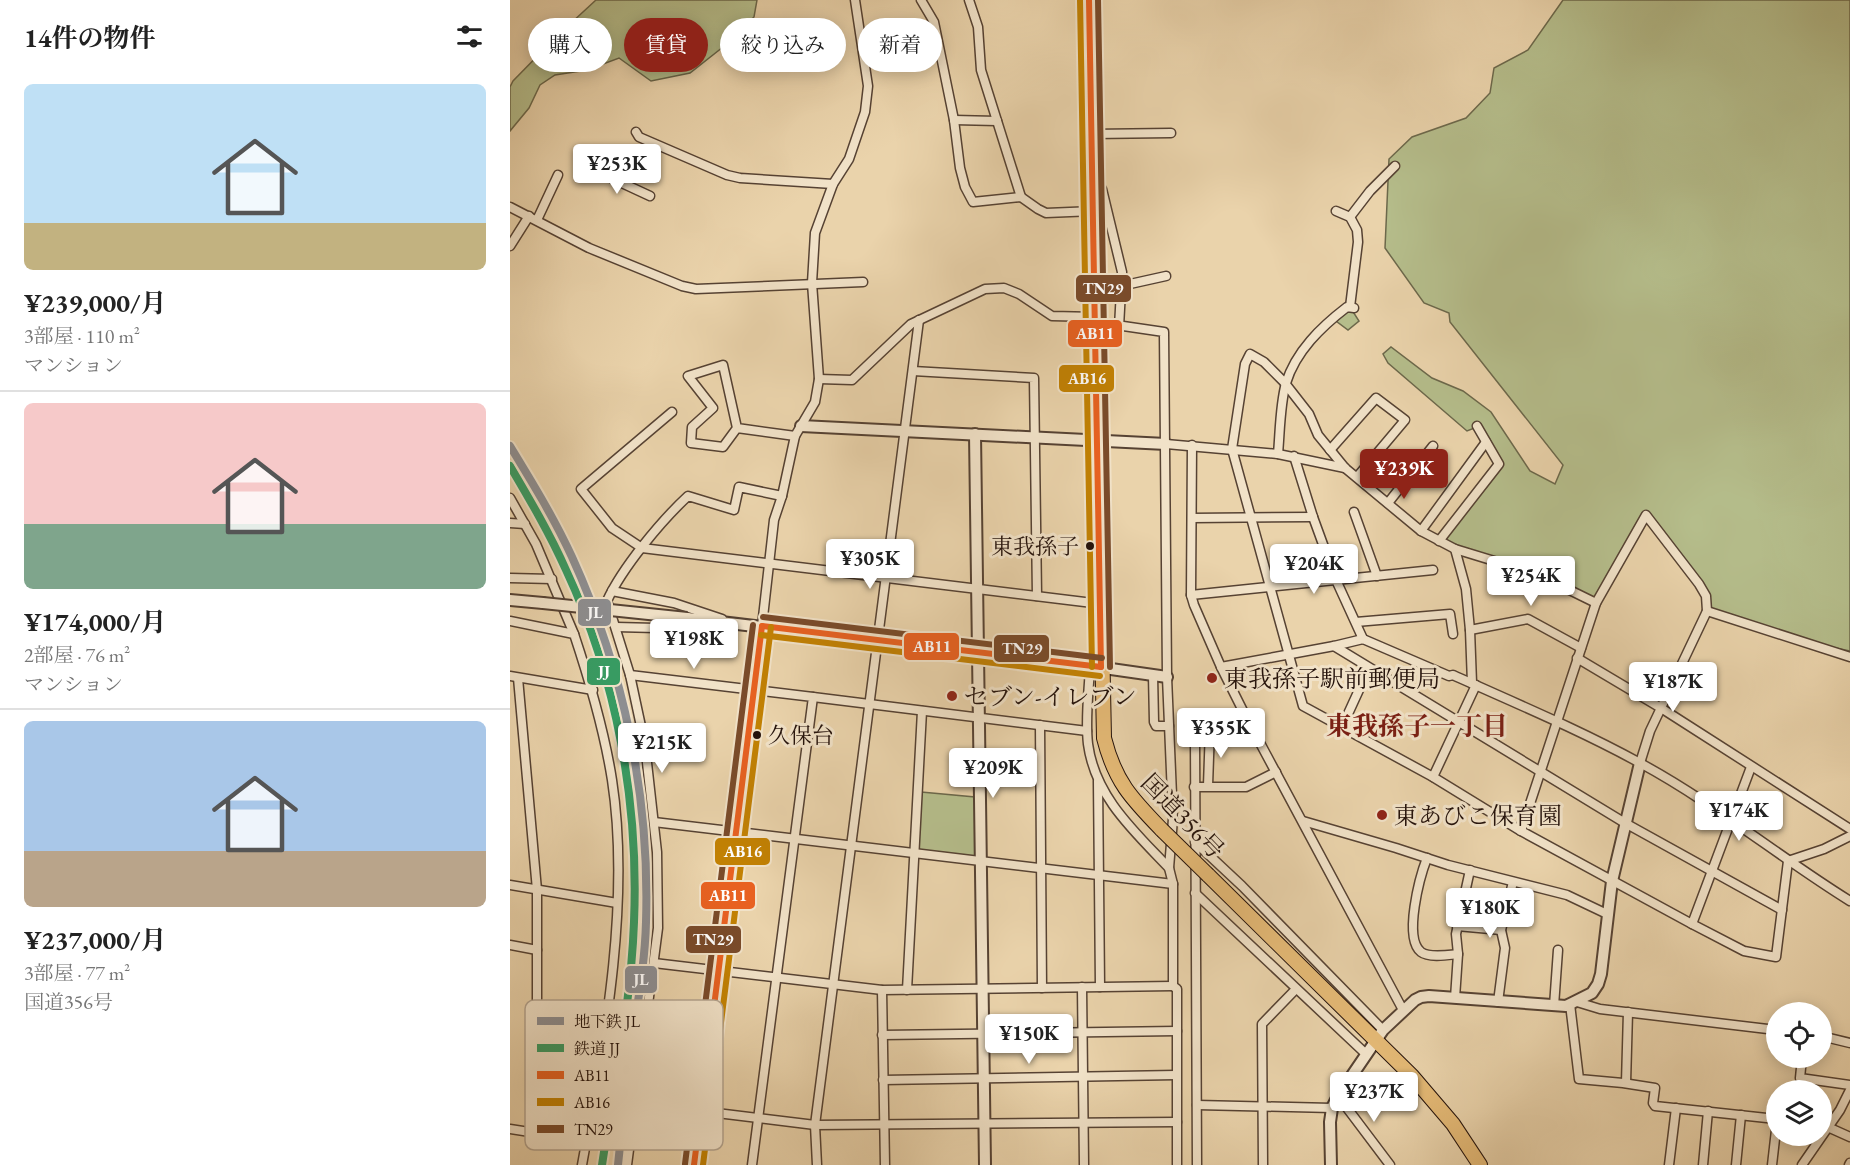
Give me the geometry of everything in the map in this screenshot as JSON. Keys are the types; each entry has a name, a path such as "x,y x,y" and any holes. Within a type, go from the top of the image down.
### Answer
{"highway":[{"name":"国道356号","path":"1089,0 1101,604 1096,666 1104,738 1112,767 1128,794 1162,830 1379,1035 1437,1103 1480,1165"}],"street":[{"path":"715,1000 755,690 774,519 782,496 795,436 815,402 819,379 812,283 815,233 833,184 849,159 865,112 868,86 855,0"},
{"path":"969,0 978,27 981,70 1021,197 1047,213 1094,211"},
{"path":"925,1 934,22 965,187 973,202 1021,197"},
{"path":"954,120 997,121"},
{"path":"636,132 639,137 727,175 740,178 833,184"},
{"path":"1092,134 1171,133"},
{"path":"1350,217 1370,191 1395,166"},
{"path":"596,171 650,196"},
{"path":"510,246 533,218 558,175"},
{"path":"1093,185 1100,186 1102,189 1122,272 1119,327"},
{"path":"510,207 589,248 682,286 696,289 863,282"},
{"path":"1278,454 1286,384 1296,361 1320,328 1347,307 1352,307 1357,230 1350,217 1336,211"},
{"path":"1121,286 1166,276"},
{"path":"819,379 852,380 911,324 985,290 1004,288 1019,294 1052,316 1096,320 1119,327 1164,332 1167,677 1173,819 1169,868 1173,884 1173,986 1177,989 1177,1165"},
{"path":"817,1165 815,1125 919,320"},
{"path":"1596,603 1537,574 1455,549 1421,531 1345,468 1318,435 1310,414 1286,384 1264,362 1250,354 1245,364 1232,449 1303,706 1432,777 1521,831 1744,951 1776,957 1788,861"},
{"path":"723,365 737,428 723,447 691,443 692,427 712,408 688,376 723,365"},
{"path":"913,371 1035,378 1037,596"},
{"path":"1330,450 1376,398 1405,420 1357,477"},
{"path":"672,412 581,489 612,528 642,548 1101,604"},
{"path":"801,426 1192,445 1294,456 1345,468"},
{"path":"1439,541 1499,464 1477,426"},
{"path":"737,428 795,436"},
{"path":"975,434 985,1165"},
{"path":"1421,531 1486,442"},
{"path":"1192,445 1191,595 1194,605 1244,712 1403,1010"},
{"path":"1388,503 1433,446"},
{"path":"1294,456 1336,580 1364,639"},
{"path":"649,1000 658,928 657,852 654,822 645,745 630,675 607,601 642,548 673,510 688,496 734,510 739,487 782,496"},
{"path":"510,498 552,579 574,634 602,723 612,782 617,839 617,903 609,1000"},
{"path":"1354,512 1377,576"},
{"path":"1330,1165 1332,1108 1338,1096 1379,1035 1403,1010 1421,997 1554,1006 1573,1003 1592,993 1598,984 1603,962 1612,881 1647,738 1707,610 1706,596 1699,584 1646,515 1596,603 1521,831"},
{"path":"1192,518 1313,517"},
{"path":"510,524 525,524"},
{"path":"1432,777 1459,722 1474,684 1466,589 1455,549"},
{"path":"1191,595 1433,570"},
{"path":"510,578 552,579"},
{"path":"612,591 674,603 728,622"},
{"path":"510,600 728,622 1096,666 1167,677"},
{"path":"1707,610 1850,657"},
{"path":"1356,622 1450,614 1452,634"},
{"path":"1470,630 1528,619 1581,648"},
{"path":"510,621 574,634"},
{"path":"616,627 696,628 728,622"},
{"path":"1221,667 1364,639 1474,684 1640,763 1731,820 1788,861 1850,901"},
{"path":"1334,646 1625,823 1782,910"},
{"path":"1578,658 1661,708 1850,829"},
{"path":"1096,666 1087,731 1088,746 1098,778 1120,817 1169,868"},
{"path":"1342,727 1369,668"},
{"path":"630,675 1087,731"},
{"path":"1153,675 1154,722 1156,726 1169,726"},
{"path":"537,1000 537,890 514,677 592,690"},
{"path":"752,1165 813,697"},
{"path":"906,990 922,711"},
{"path":"1197,1165 1195,739 1198,731 1205,727 1210,728 1244,712"},
{"path":"1040,725 1042,988"},
{"path":"1208,786 1210,728"},
{"path":"1692,924 1751,766"},
{"path":"1194,787 1246,787 1276,772"},
{"path":"1098,778 1100,987"},
{"path":"1303,821 1346,832 1448,866 1567,895 1607,914"},
{"path":"654,822 1173,884"},
{"path":"1788,861 1824,849 1850,836"},
{"path":"1195,842 1242,886 1379,1035"},
{"path":"1427,858 1417,886 1414,939 1419,951 1425,954 1458,954"},
{"path":"1455,998 1458,954 1456,934 1470,870"},
{"path":"1498,1002 1505,948 1501,930 1513,882"},
{"path":"510,885 617,903"},
{"path":"1195,894 1366,1054"},
{"path":"1457,926 1501,930"},
{"path":"510,945 537,950"},
{"path":"1554,1006 1558,950"},
{"path":"654,963 882,990 1173,986"},
{"path":"1082,987 1084,1165"},
{"path":"1263,1165 1262,1023 1296,988"},
{"path":"882,990 885,1165"},
{"path":"1573,1003 1600,1009 1766,1029"},
{"path":"1573,1003 1579,1079 1656,1088 1653,1103 1655,1106 1766,1118"},
{"path":"1626,1083 1628,1012"},
{"path":"882,1035 1177,1031"},
{"path":"1832,1038 1850,1043"},
{"path":"1801,1068 1800,1078 1850,1084"},
{"path":"883,1080 1176,1076"},
{"path":"1832,1118 1840,1110 1850,1090"},
{"path":"1338,1096 1390,1165"},
{"path":"1197,1105 1332,1108"},
{"path":"1669,1165 1676,1108"},
{"path":"1703,1165 1708,1112"},
{"path":"723,1113 815,1125 1177,1122"},
{"path":"1736,1165 1741,1115"},
{"path":"1832,1128 1850,1137"},
{"path":"510,1129 525,1131"},
{"path":"1772,1165 1774,1146"},
{"path":"1802,1165 1813,1146"},
{"path":"582,1165 585,1150"},
{"path":"627,1165 629,1150"},
{"path":"694,1165 696,1150"}],"green space":[{"path":"596,0 757,0 753,18 720,18 720,49 708,59 708,18 624,18 624,62 619,58 612,61 612,18 576,18"},
{"path":"1563,0 1850,0 1850,651 1803,641 1707,611 1699,584 1647,516 1596,603 1537,574 1439,541 1499,464 1477,427 1467,431 1388,363 1383,354 1391,347 1432,378 1463,391 1491,412 1530,471 1555,484 1563,465 1450,322 1449,313 1424,303 1385,248 1389,159 1412,137 1466,118 1490,93 1494,68 1528,50"},
{"path":"528,66 528,72 574,72 555,75 540,85 529,108 510,131 510,87"},
{"path":"638,72 691,72 690,73 651,81"},
{"path":"1350,307 1359,321 1348,330 1332,318"},
{"path":"921,792 975,797 976,857 917,850"}],"metro line":[{"name":"JL","path":"510,446 558,528 590,600 606,644 630,735 638,781 646,875 645,938 638,1000"},
{"name":"JL","path":"618,1165 620,1150"}],"rail line":[{"name":"JJ","path":"510,466 553,543 584,612 599,654 621,742 633,832 635,877 627,1000"},
{"name":"JJ","path":"602,1165 604,1150"}],"transit line":[{"name":"AB16","path":"1080,0 1092,667"},
{"name":"AB11","path":"1089,0 1101,667"},
{"name":"TN29","path":"1098,0 1110,667"},
{"name":"TN29","path":"763,617 1102,658"},
{"name":"TN29","path":"706,1000 753,625"},
{"name":"AB11","path":"762,626 1101,667"},
{"name":"AB11","path":"715,1000 762,626"},
{"name":"AB16","path":"723,1007 771,627"},
{"name":"AB16","path":"761,635 1100,676"},
{"name":"TN29","path":"685,1164 687,1150"},
{"name":"AB11","path":"694,1165 696,1150"},
{"name":"AB16","path":"703,1165 705,1150"}],"place":[{"name":"東我孫子","path":"1090,546"},
{"name":"東我孫子駅前郵便局","path":"1212,678"},
{"name":"セブン-イレブン","path":"952,696"},
{"name":"久保台","path":"757,735"},
{"name":"東あびこ保育園","path":"1382,815"}],"district":[{"name":"東我孫子一丁目","path":"1417,726"}]}
